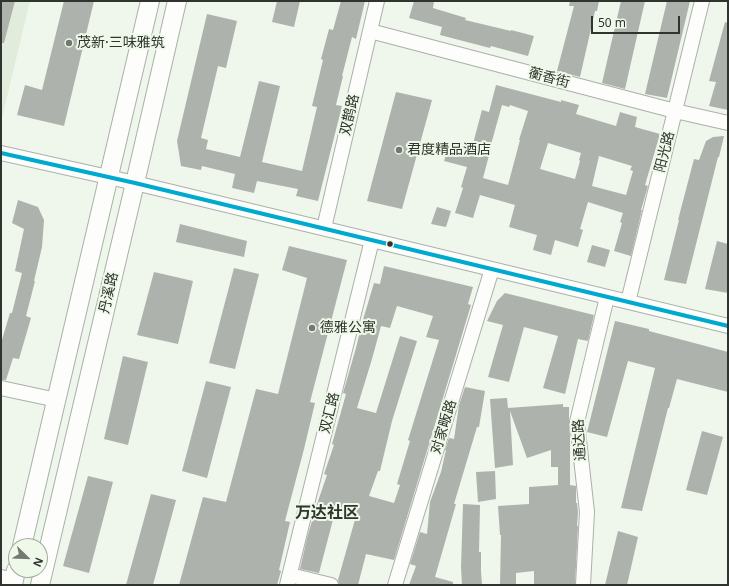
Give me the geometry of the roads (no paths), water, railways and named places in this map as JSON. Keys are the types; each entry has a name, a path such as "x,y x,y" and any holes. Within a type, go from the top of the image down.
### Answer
{"main road":[{"name":"丹溪路","path":"24,538 150,1"},
{"name":"丹溪路","path":"40,585 136,183 177,1"}],"street":[{"name":"双鹊路","path":"324,228 377,1"},
{"name":"阳光路","path":"628,302 702,1"},
{"name":"蘅香街","path":"370,31 675,111 728,123"},
{"path":"1,153 109,176 728,326"},
{"name":"双汇路","path":"289,580 372,240"},
{"name":"对家畈路","path":"395,585 492,269"},
{"name":"通达路","path":"583,585 587,512 576,422 607,297"},
{"path":"1,388 56,400"},
{"path":"289,580 331,585"}],"place":[{"name":"茂新·三味雅筑","path":"69,43"},
{"name":"君度精品酒店","path":"399,150"},
{"name":"德雅公寓","path":"312,328"}],"district":[{"name":"万达社区","path":"327,513"}]}
